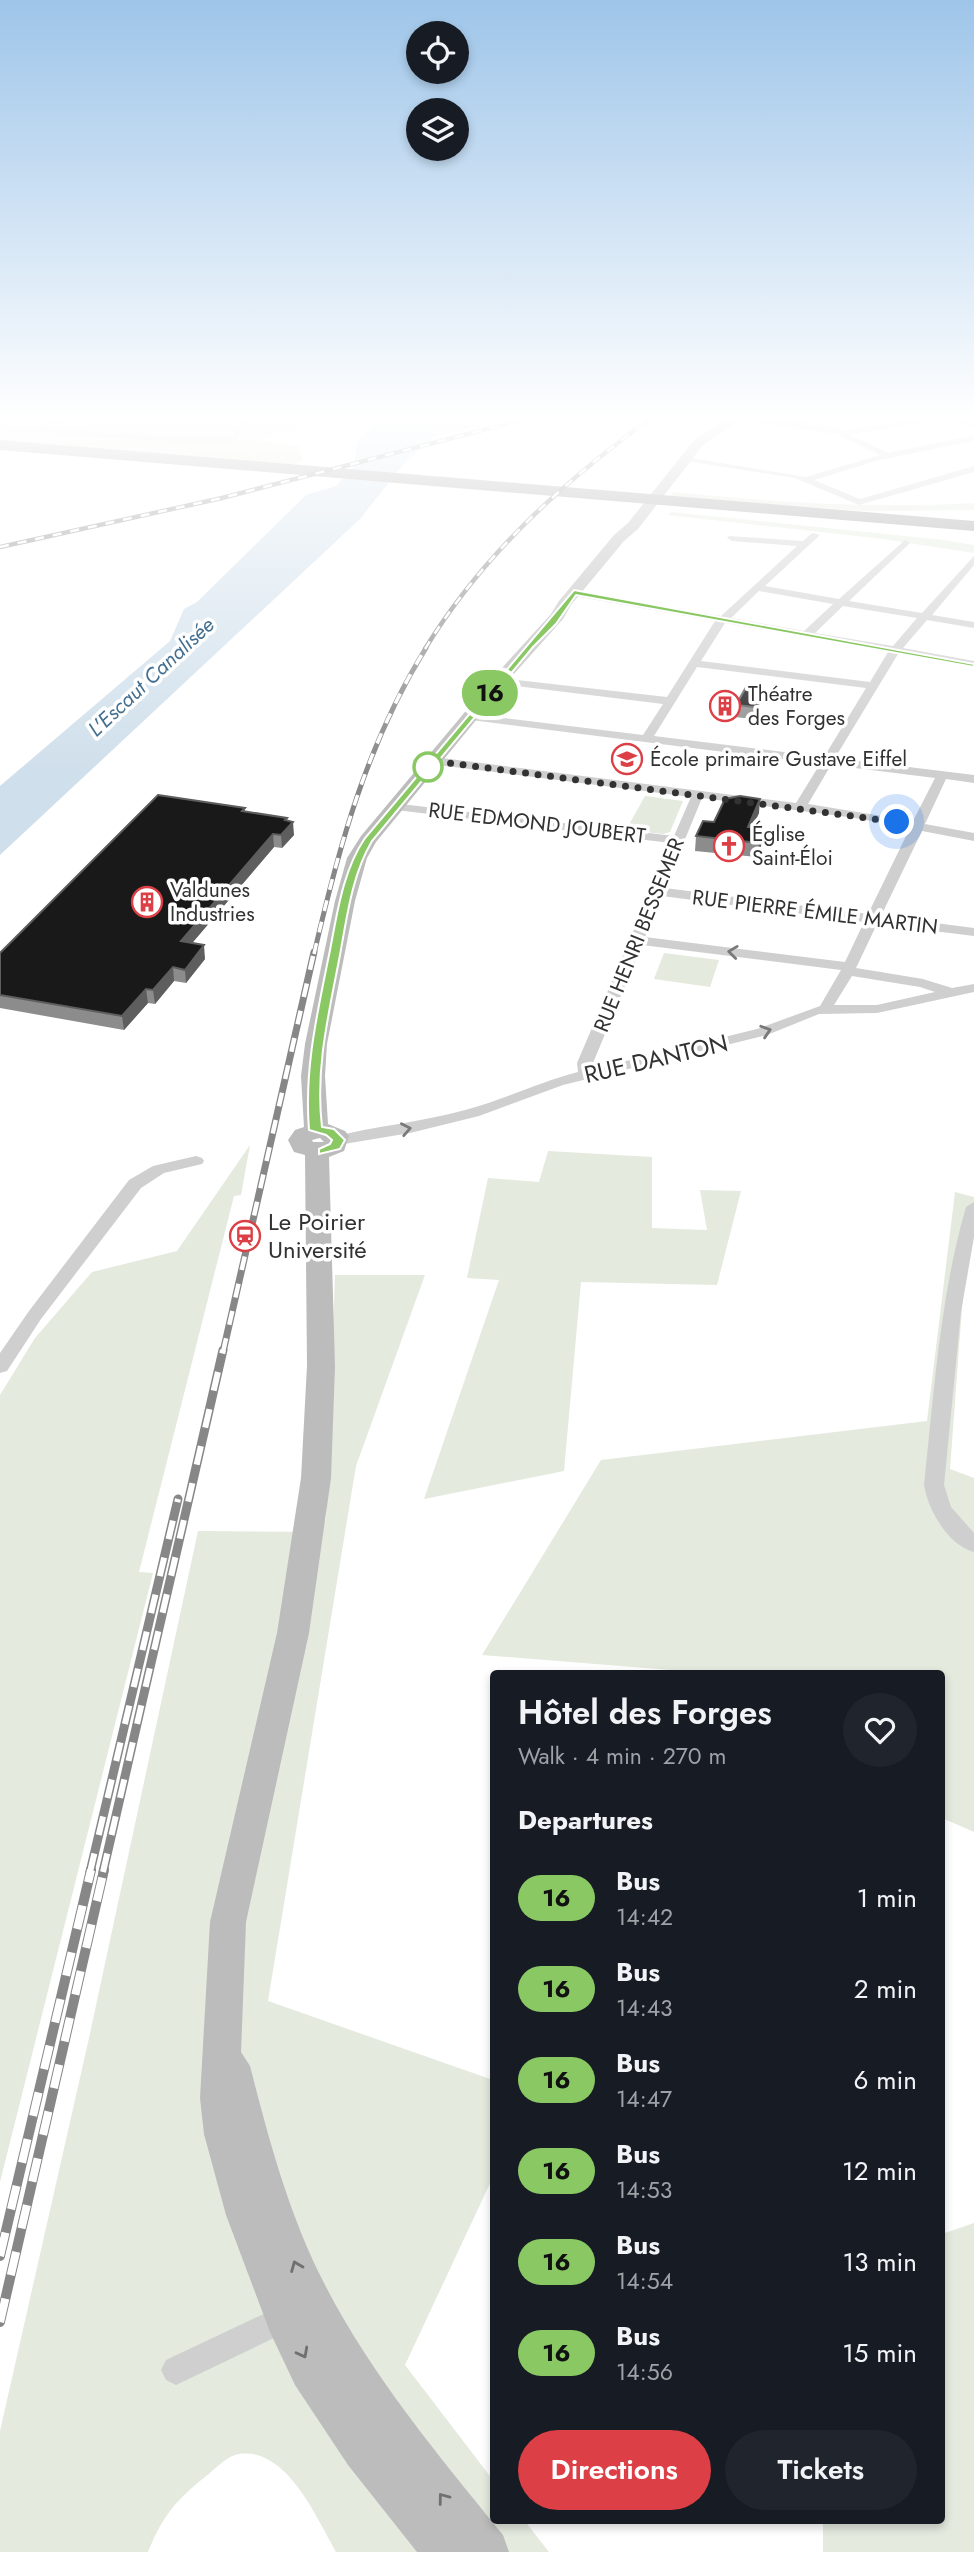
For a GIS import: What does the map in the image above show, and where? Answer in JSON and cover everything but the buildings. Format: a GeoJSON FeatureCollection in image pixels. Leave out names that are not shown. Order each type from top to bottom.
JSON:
{"type":"FeatureCollection","features":[{"type":"Feature","properties":{"kind":"highway"},"geometry":{"type":"LineString","coordinates":[[927,535],[974,540]]}},
{"type":"Feature","properties":{"kind":"street"},"geometry":{"type":"LineString","coordinates":[[485,2552],[299,2311],[247,2215],[225,2134],[219,2081],[224,1969],[232,1900],[293,1633],[316,1478],[321,1378],[324,1141],[313,1106],[315,1053],[345,901],[359,854],[396,806],[623,535]]}},
{"type":"Feature","properties":{"kind":"street"},"geometry":{"type":"LineString","coordinates":[[647,738],[723,619],[815,535]]}},
{"type":"Feature","properties":{"kind":"street"},"geometry":{"type":"LineString","coordinates":[[733,538],[805,544]]}},
{"type":"Feature","properties":{"kind":"street"},"geometry":{"type":"LineString","coordinates":[[807,634],[905,543]]}},
{"type":"Feature","properties":{"kind":"street"},"geometry":{"type":"LineString","coordinates":[[800,807],[896,650],[974,559]]}},
{"type":"Feature","properties":{"kind":"street"},"geometry":{"type":"LineString","coordinates":[[757,588],[974,625]]}},
{"type":"Feature","properties":{"kind":"street"},"geometry":{"type":"LineString","coordinates":[[574,593],[974,664]]}},
{"type":"Feature","properties":{"kind":"street"},"geometry":{"type":"LineString","coordinates":[[695,663],[874,686]]}},
{"type":"Feature","properties":{"kind":"street"},"geometry":{"type":"LineString","coordinates":[[500,681],[670,702]]}},
{"type":"Feature","properties":{"kind":"street"},"geometry":{"type":"LineString","coordinates":[[471,717],[974,779]]}},
{"type":"Feature","properties":{"kind":"street"},"geometry":{"type":"LineString","coordinates":[[434,761],[800,807],[918,825],[974,837]]}},
{"type":"Feature","properties":{"kind":"street"},"geometry":{"type":"LineString","coordinates":[[824,1010],[848,969],[942,775]]}},
{"type":"Feature","properties":{"kind":"street","name":"RUE HENRI BESSEMER"},"geometry":{"type":"LineString","coordinates":[[586,1076],[585,1063],[698,794]]}},
{"type":"Feature","properties":{"kind":"street","name":"RUE EDMOND JOUBERT"},"geometry":{"type":"LineString","coordinates":[[396,806],[678,840]]}},
{"type":"Feature","properties":{"kind":"street","name":"RUE PIERRE ÉMILE MARTIN"},"geometry":{"type":"LineString","coordinates":[[656,891],[974,932]]}},
{"type":"Feature","properties":{"kind":"street"},"geometry":{"type":"LineString","coordinates":[[638,940],[848,969],[923,983],[951,993]]}},
{"type":"Feature","properties":{"kind":"street","name":"RUE DANTON"},"geometry":{"type":"LineString","coordinates":[[324,1141],[410,1129],[457,1118],[515,1100],[558,1082],[749,1036],[814,1011],[877,1009],[974,988]]}},
{"type":"Feature","properties":{"kind":"street"},"geometry":{"type":"LineString","coordinates":[[0,1367],[35,1315],[135,1184],[159,1169],[195,1161]]}},
{"type":"Feature","properties":{"kind":"street"},"geometry":{"type":"LineString","coordinates":[[974,1207],[963,1246],[952,1312],[934,1485],[941,1510],[974,1545]]}},
{"type":"Feature","properties":{"kind":"street"},"geometry":{"type":"LineString","coordinates":[[176,2370],[299,2311]]}},
{"type":"Feature","properties":{"kind":"street"},"geometry":{"type":"LineString","coordinates":[[299,2311],[311,2369],[341,2418],[447,2552]]}},
{"type":"Feature","properties":{"kind":"shaded area"},"geometry":{"type":"Polygon","coordinates":[[[848,535],[896,535],[944,540],[974,545],[974,553],[848,535]]]}},
{"type":"Feature","properties":{"kind":"shaded area"},"geometry":{"type":"Polygon","coordinates":[[[645,796],[683,801],[670,832],[663,834],[626,830],[645,796]]]}},
{"type":"Feature","properties":{"kind":"shaded area"},"geometry":{"type":"Polygon","coordinates":[[[664,953],[719,960],[710,987],[654,979],[664,953]]]}},
{"type":"Feature","properties":{"kind":"shaded area"},"geometry":{"type":"Polygon","coordinates":[[[250,1145],[241,1195],[234,1196],[139,1572],[153,1573],[0,2182],[0,1395],[35,1338],[92,1272],[177,1251],[250,1145]]]}},
{"type":"Feature","properties":{"kind":"shaded area"},"geometry":{"type":"Polygon","coordinates":[[[548,1151],[652,1157],[652,1228],[707,1230],[700,1190],[741,1191],[717,1285],[581,1282],[564,1471],[424,1499],[499,1280],[467,1278],[488,1178],[539,1182],[548,1151]]]}},
{"type":"Feature","properties":{"kind":"shaded area"},"geometry":{"type":"Polygon","coordinates":[[[955,1192],[974,1197],[974,1236],[964,1281],[950,1469],[974,1478],[974,1832],[945,1819],[945,1670],[670,1670],[482,1655],[601,1460],[927,1421],[955,1192]]]}},
{"type":"Feature","properties":{"kind":"shaded area"},"geometry":{"type":"Polygon","coordinates":[[[335,1275],[425,1275],[356,1466],[268,2001],[490,2079],[490,2183],[405,2365],[490,2476],[490,2524],[527,2524],[549,2552],[336,2552],[297,2486],[284,2471],[269,2460],[253,2454],[235,2455],[227,2459],[186,2493],[165,2519],[148,2552],[0,2552],[0,2431],[89,2038],[198,1531],[321,1532],[326,1518],[335,1275]]]}},
{"type":"Feature","properties":{"kind":"shaded area"},"geometry":{"type":"Polygon","coordinates":[[[974,2223],[974,2552],[823,2552],[823,2524],[945,2524],[945,2233],[974,2223]]]}},
{"type":"Feature","properties":{"kind":"water","name":"L'Escaut Canalisée"},"geometry":{"type":"Polygon","coordinates":[[[265,535],[343,535],[0,855],[0,786],[170,641],[184,609],[197,602],[265,535]]]}},
{"type":"Feature","properties":{"kind":"railway"},"geometry":{"type":"LineString","coordinates":[[0,547],[54,535]]}},
{"type":"Feature","properties":{"kind":"railway"},"geometry":{"type":"LineString","coordinates":[[425,649],[473,582],[514,535]]}},
{"type":"Feature","properties":{"kind":"railway"},"geometry":{"type":"LineString","coordinates":[[314,954],[357,796],[387,721],[426,648]]}},
{"type":"Feature","properties":{"kind":"railway"},"geometry":{"type":"LineString","coordinates":[[223,1352],[314,952]]}},
{"type":"Feature","properties":{"kind":"railway"},"geometry":{"type":"LineString","coordinates":[[103,1872],[223,1350]]}},
{"type":"Feature","properties":{"kind":"railway"},"geometry":{"type":"LineString","coordinates":[[90,1872],[178,1499]]}},
{"type":"Feature","properties":{"kind":"railway"},"geometry":{"type":"LineString","coordinates":[[0,2256],[91,1870]]}},
{"type":"Feature","properties":{"kind":"railway"},"geometry":{"type":"LineString","coordinates":[[0,2322],[104,1870]]}},
{"type":"Feature","properties":{"kind":"bus line","name":"16"},"geometry":{"type":"LineString","coordinates":[[323,1151],[335,1146],[338,1138],[330,1131],[316,1130],[313,1076],[316,1044],[345,901],[357,858],[368,840],[530,646],[544,633],[574,593],[974,664]]}},
{"type":"Feature","properties":{"kind":"place","name":"Théatre des Forges"},"geometry":{"type":"Point","coordinates":[725,706]}},
{"type":"Feature","properties":{"kind":"place","name":"École primaire Gustave Eiffel"},"geometry":{"type":"Point","coordinates":[627,759]}},
{"type":"Feature","properties":{"kind":"place","name":"Église Saint-Éloi"},"geometry":{"type":"Point","coordinates":[729,846]}},
{"type":"Feature","properties":{"kind":"place","name":"Valdunes Industries"},"geometry":{"type":"Point","coordinates":[147,902]}},
{"type":"Feature","properties":{"kind":"place","name":"Le Poirier Université"},"geometry":{"type":"Point","coordinates":[245,1236]}},
{"type":"Feature","properties":{"kind":"route"},"geometry":{"type":"LineString","coordinates":[[428,767],[434,761],[855,814],[897,822]]}}]}
